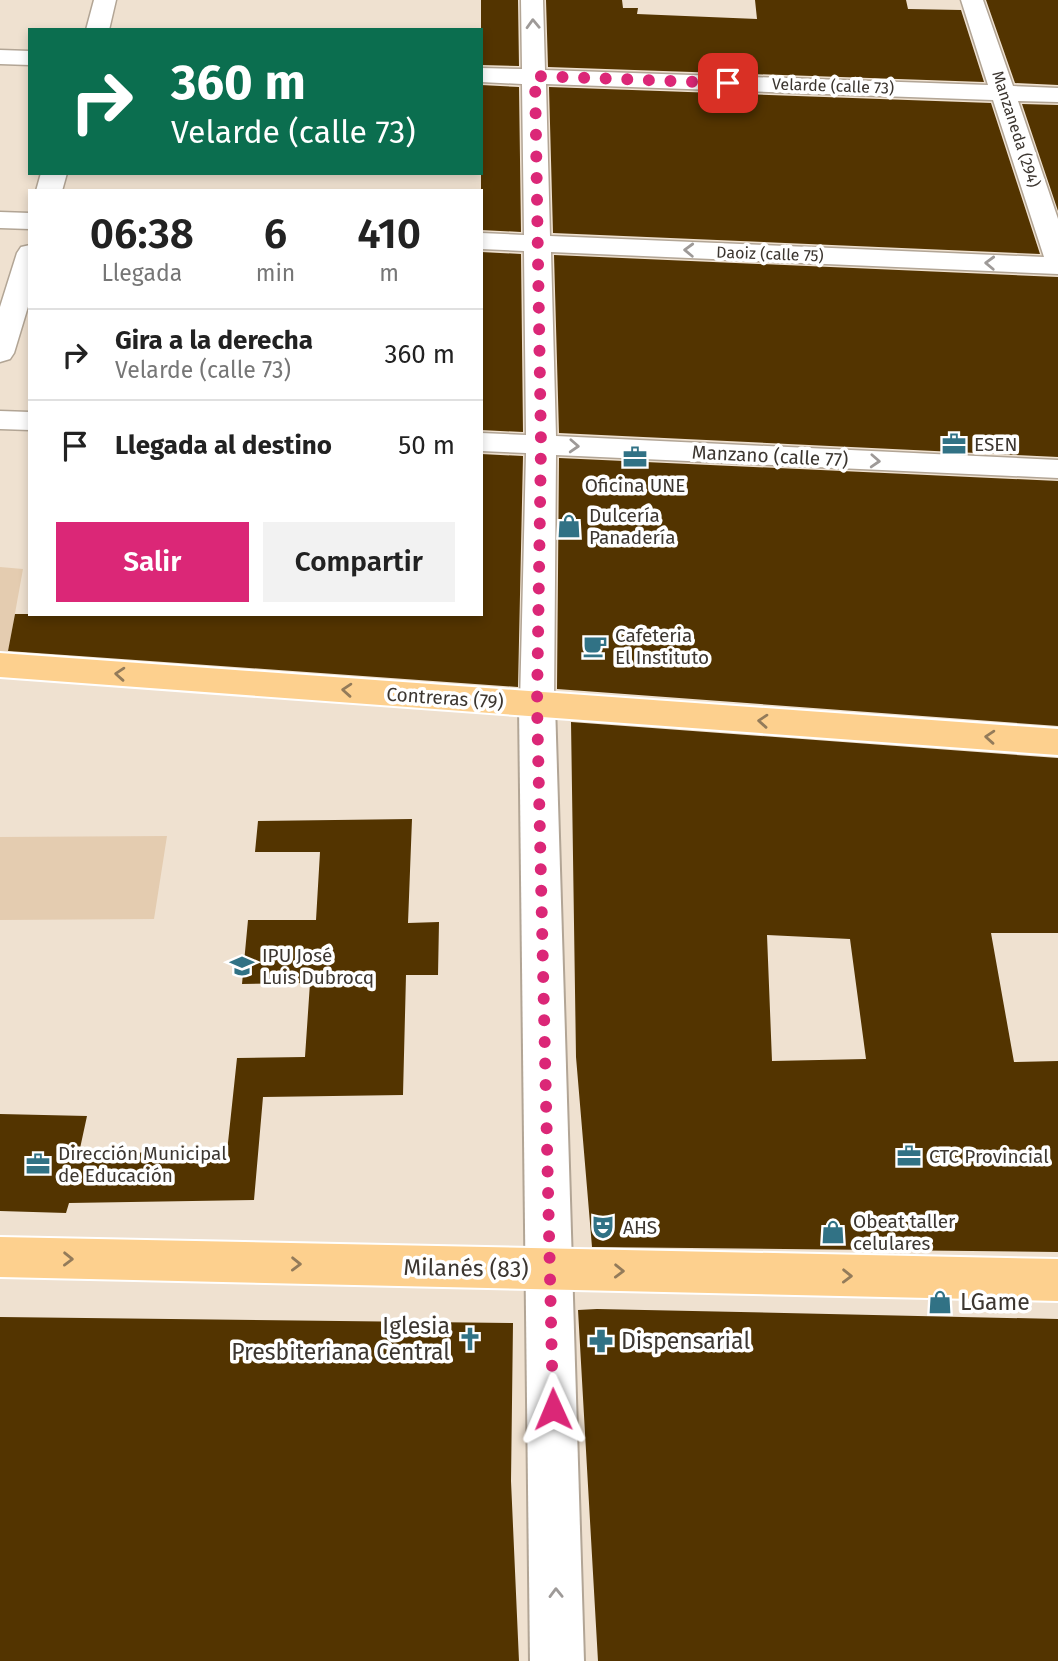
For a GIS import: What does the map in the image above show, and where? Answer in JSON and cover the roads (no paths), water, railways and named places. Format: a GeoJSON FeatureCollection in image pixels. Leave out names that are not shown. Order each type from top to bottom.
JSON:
{"type":"FeatureCollection","features":[{"type":"Feature","properties":{"kind":"main road","name":"Contreras (79)"},"geometry":{"type":"LineString","coordinates":[[0,665],[1058,742]]}},
{"type":"Feature","properties":{"kind":"main road"},"geometry":{"type":"LineString","coordinates":[[537,704],[551,1270],[557,1661]]}},
{"type":"Feature","properties":{"kind":"main road","name":"Milanés (83)"},"geometry":{"type":"LineString","coordinates":[[0,1257],[1058,1280]]}},
{"type":"Feature","properties":{"kind":"street"},"geometry":{"type":"LineString","coordinates":[[98,28],[106,0]]}},
{"type":"Feature","properties":{"kind":"street"},"geometry":{"type":"LineString","coordinates":[[533,0],[541,444],[537,704]]}},
{"type":"Feature","properties":{"kind":"street","name":"Manzaneda (294)"},"geometry":{"type":"LineString","coordinates":[[972,0],[1058,259]]}},
{"type":"Feature","properties":{"kind":"street"},"geometry":{"type":"LineString","coordinates":[[0,57],[28,58]]}},
{"type":"Feature","properties":{"kind":"street","name":"Velarde (calle 73)"},"geometry":{"type":"LineString","coordinates":[[483,75],[1058,94]]}},
{"type":"Feature","properties":{"kind":"street"},"geometry":{"type":"LineString","coordinates":[[0,220],[28,222]]}},
{"type":"Feature","properties":{"kind":"street","name":"Daoiz (calle 75)"},"geometry":{"type":"LineString","coordinates":[[483,241],[1058,266]]}},
{"type":"Feature","properties":{"kind":"street"},"geometry":{"type":"LineString","coordinates":[[0,353],[28,260]]}},
{"type":"Feature","properties":{"kind":"street"},"geometry":{"type":"LineString","coordinates":[[0,420],[28,421]]}},
{"type":"Feature","properties":{"kind":"street","name":"Manzano (calle 77)"},"geometry":{"type":"LineString","coordinates":[[483,442],[1058,469]]}},
{"type":"Feature","properties":{"kind":"place","name":"ESEN"},"geometry":{"type":"Point","coordinates":[954,444]}},
{"type":"Feature","properties":{"kind":"place","name":"Oficina UNE"},"geometry":{"type":"Point","coordinates":[635,457]}},
{"type":"Feature","properties":{"kind":"place","name":"Dulcería Panadería"},"geometry":{"type":"Point","coordinates":[569,526]}},
{"type":"Feature","properties":{"kind":"place","name":"Cafeteria El Instituto"},"geometry":{"type":"Point","coordinates":[595,646]}},
{"type":"Feature","properties":{"kind":"place","name":"IPU José Luis Dubrocq"},"geometry":{"type":"Point","coordinates":[242,966]}},
{"type":"Feature","properties":{"kind":"place","name":"CTC Provincial"},"geometry":{"type":"Point","coordinates":[909,1156]}},
{"type":"Feature","properties":{"kind":"place","name":"Dirección Municipal de Educación"},"geometry":{"type":"Point","coordinates":[38,1164]}},
{"type":"Feature","properties":{"kind":"place","name":"AHS"},"geometry":{"type":"Point","coordinates":[603,1227]}},
{"type":"Feature","properties":{"kind":"place","name":"Obeat taller celulares"},"geometry":{"type":"Point","coordinates":[833,1232]}},
{"type":"Feature","properties":{"kind":"place","name":"LGame"},"geometry":{"type":"Point","coordinates":[940,1302]}},
{"type":"Feature","properties":{"kind":"place","name":"Iglesia Presbiteriana Central"},"geometry":{"type":"Point","coordinates":[470,1339]}},
{"type":"Feature","properties":{"kind":"place","name":"Dispensarial"},"geometry":{"type":"Point","coordinates":[601,1341]}}]}
